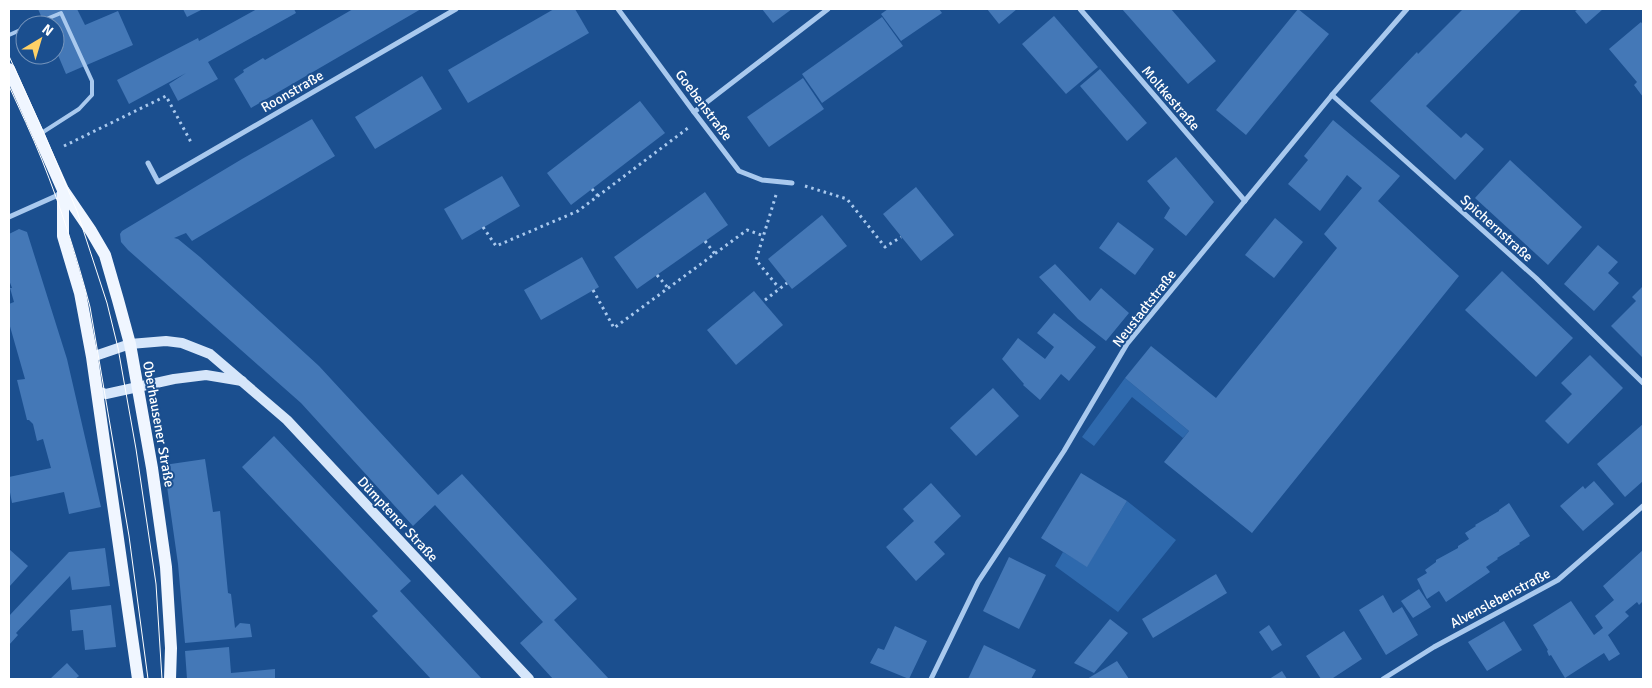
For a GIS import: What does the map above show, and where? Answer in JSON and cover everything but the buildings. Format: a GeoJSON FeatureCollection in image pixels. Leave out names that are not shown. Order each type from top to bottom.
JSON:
{"type":"FeatureCollection","features":[{"type":"Feature","properties":{"kind":"main road","name":"Oberhausener Straße"},"geometry":{"type":"LineString","coordinates":[[9,69],[63,190],[105,255],[130,344],[152,468],[166,567],[171,648],[170,679]]}},
{"type":"Feature","properties":{"kind":"main road","name":"Oberhausener Straße"},"geometry":{"type":"LineString","coordinates":[[63,190],[63,236],[80,293],[92,357],[138,679]]}},
{"type":"Feature","properties":{"kind":"street","name":"Roonstraße"},"geometry":{"type":"LineString","coordinates":[[148,163],[158,182],[456,9]]}},
{"type":"Feature","properties":{"kind":"street","name":"Goebenstraße"},"geometry":{"type":"LineString","coordinates":[[618,9],[739,171],[762,180],[792,183]]}},
{"type":"Feature","properties":{"kind":"street"},"geometry":{"type":"LineString","coordinates":[[694,112],[828,9]]}},
{"type":"Feature","properties":{"kind":"street","name":"Moltkestraße"},"geometry":{"type":"LineString","coordinates":[[1080,9],[1245,201]]}},
{"type":"Feature","properties":{"kind":"street","name":"Neustadtstraße"},"geometry":{"type":"LineString","coordinates":[[930,679],[978,582],[1064,451],[1127,344],[1332,95],[1407,9]]}},
{"type":"Feature","properties":{"kind":"street","name":"Spichernstraße"},"geometry":{"type":"LineString","coordinates":[[1332,95],[1536,278],[1643,383]]}},
{"type":"Feature","properties":{"kind":"street"},"geometry":{"type":"LineString","coordinates":[[9,217],[56,196],[63,190]]}},
{"type":"Feature","properties":{"kind":"street","name":"Dümptener Straße"},"geometry":{"type":"LineString","coordinates":[[92,357],[130,344],[166,341],[182,343],[210,354],[287,420],[529,679]]}},
{"type":"Feature","properties":{"kind":"street"},"geometry":{"type":"LineString","coordinates":[[97,391],[106,394],[174,379],[206,375],[242,381]]}},
{"type":"Feature","properties":{"kind":"street","name":"Alvenslebenstraße"},"geometry":{"type":"LineString","coordinates":[[1383,679],[1434,646],[1558,580],[1643,506]]}},
{"type":"Feature","properties":{"kind":"lane"},"geometry":{"type":"LineString","coordinates":[[38,135],[74,112],[92,96],[92,81],[65,22]]}},
{"type":"Feature","properties":{"kind":"path"},"geometry":{"type":"LineString","coordinates":[[47,155],[166,96],[199,158]]}},
{"type":"Feature","properties":{"kind":"path"},"geometry":{"type":"LineString","coordinates":[[483,228],[496,246],[578,210],[699,119]]}},
{"type":"Feature","properties":{"kind":"path"},"geometry":{"type":"LineString","coordinates":[[779,288],[756,260],[780,181]]}},
{"type":"Feature","properties":{"kind":"path"},"geometry":{"type":"LineString","coordinates":[[792,183],[847,199],[885,247],[901,237]]}},
{"type":"Feature","properties":{"kind":"path"},"geometry":{"type":"LineString","coordinates":[[592,188],[598,196]]}},
{"type":"Feature","properties":{"kind":"path"},"geometry":{"type":"LineString","coordinates":[[593,290],[614,328],[747,230],[764,236]]}},
{"type":"Feature","properties":{"kind":"path"},"geometry":{"type":"LineString","coordinates":[[705,241],[714,254]]}},
{"type":"Feature","properties":{"kind":"path"},"geometry":{"type":"LineString","coordinates":[[657,275],[668,288]]}},
{"type":"Feature","properties":{"kind":"path"},"geometry":{"type":"LineString","coordinates":[[765,300],[787,282]]}},
{"type":"Feature","properties":{"kind":"shaded area"},"geometry":{"type":"Polygon","coordinates":[[[1125,378],[1189,431],[1183,438],[1132,397],[1094,446],[1082,437],[1125,378]]]}},
{"type":"Feature","properties":{"kind":"shaded area"},"geometry":{"type":"Polygon","coordinates":[[[1127,501],[1176,540],[1118,612],[1055,566],[1063,552],[1087,566],[1127,501]]]}},
{"type":"Feature","properties":{"kind":"tram line"},"geometry":{"type":"LineString","coordinates":[[9,56],[77,211],[107,303],[118,348],[136,449],[156,584],[162,679]]}},
{"type":"Feature","properties":{"kind":"tram line"},"geometry":{"type":"LineString","coordinates":[[9,86],[56,196],[90,307],[129,536],[148,679]]}}]}
